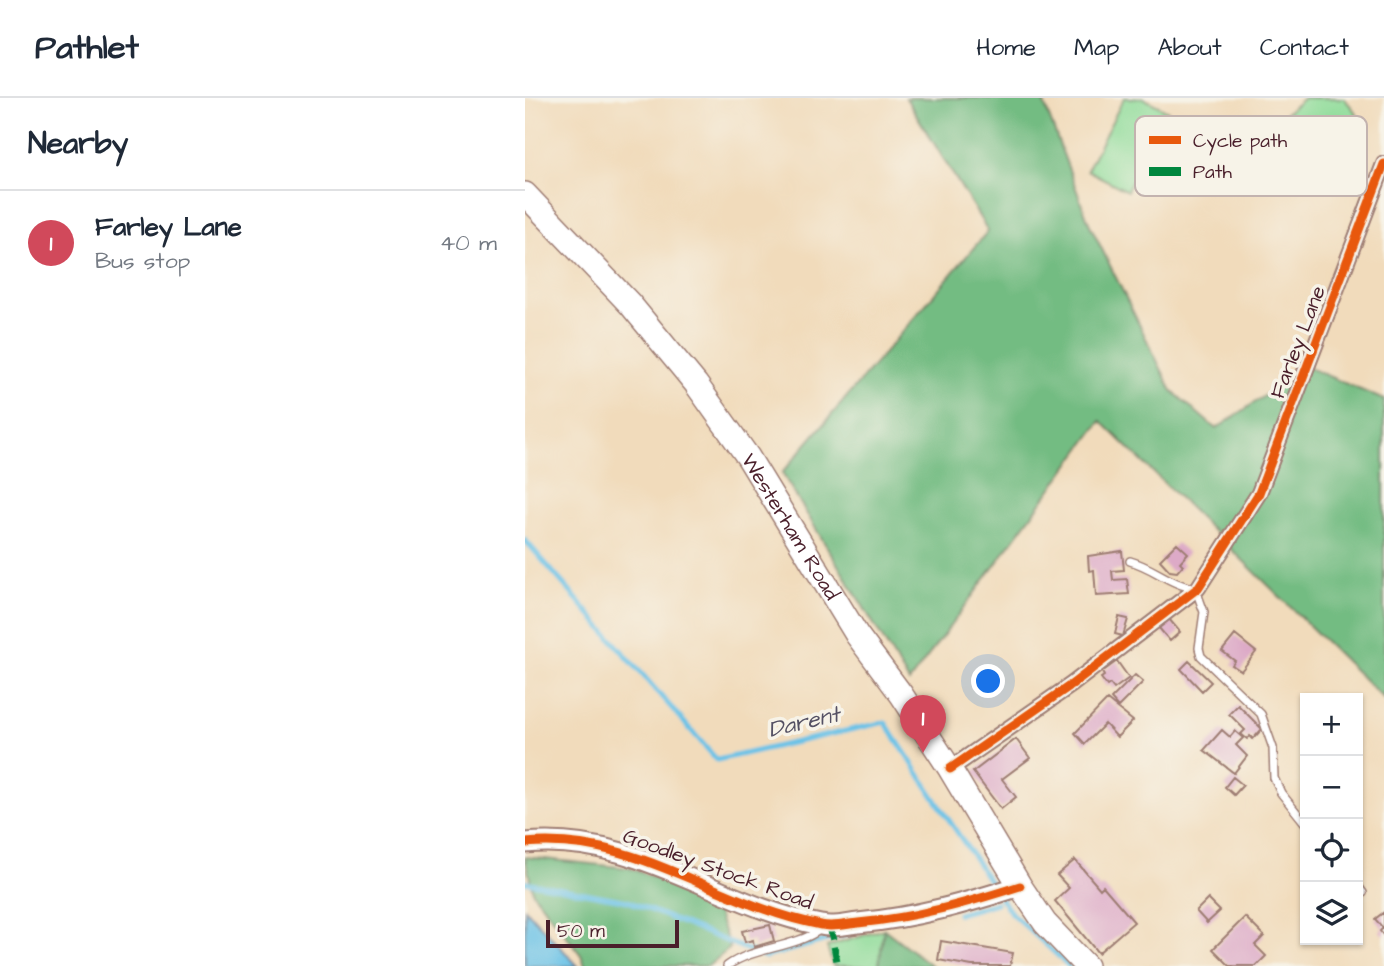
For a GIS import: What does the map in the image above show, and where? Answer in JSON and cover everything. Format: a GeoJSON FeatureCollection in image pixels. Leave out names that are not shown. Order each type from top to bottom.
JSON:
{"type":"FeatureCollection","features":[{"type":"Feature","properties":{"kind":"main road","name":"Westerham Road"},"geometry":{"type":"LineString","coordinates":[[525,194],[629,304],[696,384],[748,457],[857,635],[901,694],[950,769],[1014,888],[1086,966]]}},
{"type":"Feature","properties":{"kind":"street","name":"Farley Lane"},"geometry":{"type":"LineString","coordinates":[[950,769],[1071,685],[1197,589],[1259,493],[1384,164]]}},
{"type":"Feature","properties":{"kind":"street","name":"Goodley Stock Road"},"geometry":{"type":"LineString","coordinates":[[525,843],[606,847],[653,861],[783,916],[824,926],[888,920],[1014,888]]}},
{"type":"Feature","properties":{"kind":"lane"},"geometry":{"type":"LineString","coordinates":[[1130,561],[1147,566],[1183,586],[1197,589],[1204,612],[1199,648],[1201,656],[1261,714],[1273,748],[1274,778],[1281,793],[1302,819]]}},
{"type":"Feature","properties":{"kind":"lane"},"geometry":{"type":"LineString","coordinates":[[727,966],[738,958],[807,939],[824,926]]}},
{"type":"Feature","properties":{"kind":"green space"},"geometry":{"type":"Polygon","coordinates":[[[906,98],[1042,98],[1089,223],[1172,391],[1216,429],[1307,367],[1384,400],[1384,699],[1101,421],[909,682],[782,473],[988,231],[906,98]]]}},
{"type":"Feature","properties":{"kind":"green space"},"geometry":{"type":"Polygon","coordinates":[[[1124,98],[1143,98],[1168,111],[1165,116],[1135,116],[1135,175],[1127,191],[1087,170],[1124,98]]]}},
{"type":"Feature","properties":{"kind":"green space"},"geometry":{"type":"Polygon","coordinates":[[[1304,98],[1344,98],[1358,115],[1357,116],[1282,116],[1304,98]]]}},
{"type":"Feature","properties":{"kind":"green space"},"geometry":{"type":"Polygon","coordinates":[[[525,857],[629,868],[712,898],[730,948],[708,966],[585,966],[581,955],[533,893],[525,857]]]}},
{"type":"Feature","properties":{"kind":"green space"},"geometry":{"type":"Polygon","coordinates":[[[884,929],[879,966],[833,966],[827,947],[884,929]]]}},
{"type":"Feature","properties":{"kind":"green space"},"geometry":{"type":"Polygon","coordinates":[[[884,929],[932,966],[879,966],[884,929]]]}},
{"type":"Feature","properties":{"kind":"water"},"geometry":{"type":"Polygon","coordinates":[[[525,909],[578,966],[525,966],[525,909]]]}},
{"type":"Feature","properties":{"kind":"building"},"geometry":{"type":"Polygon","coordinates":[[[1177,543],[1188,553],[1180,562],[1183,565],[1177,572],[1170,571],[1160,560],[1177,543]]]}},
{"type":"Feature","properties":{"kind":"building"},"geometry":{"type":"Polygon","coordinates":[[[1122,551],[1124,570],[1112,571],[1113,580],[1127,579],[1129,594],[1096,596],[1094,570],[1089,571],[1088,556],[1122,551]]]}},
{"type":"Feature","properties":{"kind":"building"},"geometry":{"type":"Polygon","coordinates":[[[1119,617],[1128,619],[1123,636],[1115,634],[1119,617]]]}},
{"type":"Feature","properties":{"kind":"building"},"geometry":{"type":"Polygon","coordinates":[[[1169,619],[1180,632],[1170,641],[1159,628],[1169,619]]]}},
{"type":"Feature","properties":{"kind":"building"},"geometry":{"type":"Polygon","coordinates":[[[1235,635],[1256,652],[1241,671],[1232,665],[1235,661],[1222,651],[1235,635]]]}},
{"type":"Feature","properties":{"kind":"building"},"geometry":{"type":"Polygon","coordinates":[[[1117,661],[1129,678],[1114,689],[1110,684],[1107,686],[1101,678],[1104,676],[1102,672],[1117,661]]]}},
{"type":"Feature","properties":{"kind":"building"},"geometry":{"type":"Polygon","coordinates":[[[1189,661],[1211,682],[1202,691],[1181,669],[1189,661]]]}},
{"type":"Feature","properties":{"kind":"building"},"geometry":{"type":"Polygon","coordinates":[[[1135,675],[1143,682],[1118,707],[1111,699],[1135,675]]]}},
{"type":"Feature","properties":{"kind":"building"},"geometry":{"type":"Polygon","coordinates":[[[1107,700],[1133,721],[1117,737],[1105,724],[1085,744],[1075,733],[1107,700]]]}},
{"type":"Feature","properties":{"kind":"building"},"geometry":{"type":"Polygon","coordinates":[[[1238,705],[1262,729],[1253,739],[1250,736],[1247,739],[1241,734],[1245,730],[1229,714],[1238,705]]]}},
{"type":"Feature","properties":{"kind":"building"},"geometry":{"type":"Polygon","coordinates":[[[1222,730],[1230,737],[1235,731],[1243,738],[1236,745],[1247,756],[1234,773],[1204,750],[1222,730]]]}},
{"type":"Feature","properties":{"kind":"building"},"geometry":{"type":"Polygon","coordinates":[[[1016,739],[1030,758],[1002,779],[1016,797],[1001,809],[973,772],[1016,739]]]}},
{"type":"Feature","properties":{"kind":"building"},"geometry":{"type":"Polygon","coordinates":[[[1233,777],[1243,785],[1234,795],[1225,787],[1233,777]]]}},
{"type":"Feature","properties":{"kind":"building"},"geometry":{"type":"Polygon","coordinates":[[[1075,860],[1100,889],[1103,886],[1134,922],[1098,953],[1055,901],[1069,888],[1057,875],[1075,860]]]}},
{"type":"Feature","properties":{"kind":"building"},"geometry":{"type":"Polygon","coordinates":[[[1208,899],[1220,911],[1207,923],[1196,911],[1208,899]]]}},
{"type":"Feature","properties":{"kind":"building"},"geometry":{"type":"Polygon","coordinates":[[[1384,912],[1384,936],[1380,931],[1383,928],[1375,919],[1384,912]]]}},
{"type":"Feature","properties":{"kind":"building"},"geometry":{"type":"Polygon","coordinates":[[[1245,917],[1264,936],[1255,945],[1266,956],[1256,966],[1230,966],[1213,949],[1245,917]]]}},
{"type":"Feature","properties":{"kind":"building"},"geometry":{"type":"Polygon","coordinates":[[[770,925],[774,941],[754,947],[753,940],[745,942],[742,931],[770,925]]]}},
{"type":"Feature","properties":{"kind":"building"},"geometry":{"type":"Polygon","coordinates":[[[941,941],[1013,953],[1010,966],[972,966],[938,960],[941,941]]]}},
{"type":"Feature","properties":{"kind":"waterway","name":"Darent"},"geometry":{"type":"LineString","coordinates":[[525,540],[717,760],[885,722],[995,890]]}},
{"type":"Feature","properties":{"kind":"waterway"},"geometry":{"type":"LineString","coordinates":[[525,882],[628,901],[765,957],[849,934]]}},
{"type":"Feature","properties":{"kind":"waterway","name":"Darent"},"geometry":{"type":"LineString","coordinates":[[1000,898],[1012,914],[1069,966]]}},
{"type":"Feature","properties":{"kind":"waterway"},"geometry":{"type":"LineString","coordinates":[[958,914],[996,903]]}},
{"type":"Feature","properties":{"kind":"marked path"},"geometry":{"type":"LineString","coordinates":[[830,926],[838,966]]}},
{"type":"Feature","properties":{"kind":"cycle path"},"geometry":{"type":"LineString","coordinates":[[950,769],[1071,685],[1198,588],[1259,493],[1384,164]]}},
{"type":"Feature","properties":{"kind":"cycle path"},"geometry":{"type":"LineString","coordinates":[[525,843],[566,843],[604,848],[641,859],[783,916],[826,926],[920,914],[1020,886]]}},
{"type":"Feature","properties":{"kind":"place","name":"Farley Lane"},"geometry":{"type":"Point","coordinates":[923,753]}}]}
